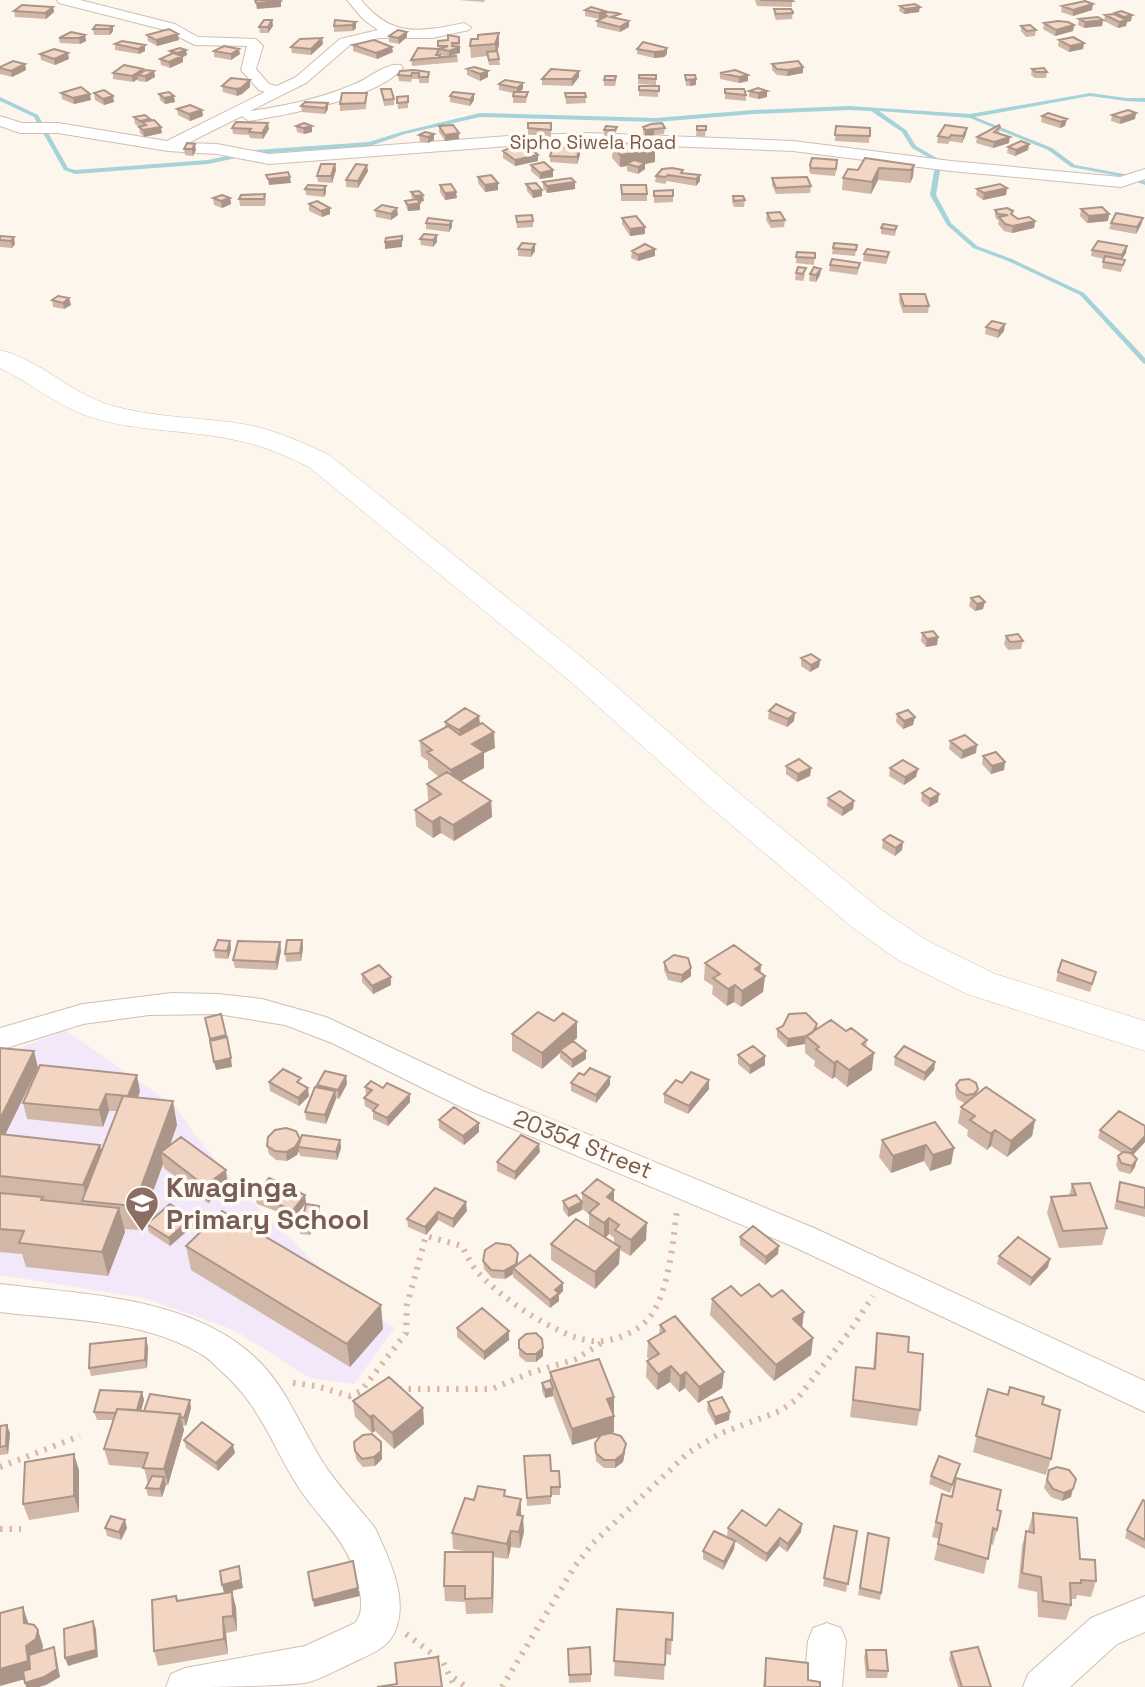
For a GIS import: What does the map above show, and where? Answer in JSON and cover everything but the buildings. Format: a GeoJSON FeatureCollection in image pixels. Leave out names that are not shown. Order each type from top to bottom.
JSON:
{"type":"FeatureCollection","features":[{"type":"Feature","properties":{"kind":"street"},"geometry":{"type":"LineString","coordinates":[[64,0],[159,23],[195,41],[251,42],[256,46],[248,70],[264,87],[279,91]]}},
{"type":"Feature","properties":{"kind":"street"},"geometry":{"type":"LineString","coordinates":[[354,0],[372,20],[386,30],[397,33]]}},
{"type":"Feature","properties":{"kind":"street"},"geometry":{"type":"LineString","coordinates":[[168,146],[226,119],[313,72],[345,42],[379,34],[432,34],[464,27]]}},
{"type":"Feature","properties":{"kind":"street"},"geometry":{"type":"LineString","coordinates":[[226,119],[280,110],[336,96],[375,82],[396,68]]}},
{"type":"Feature","properties":{"kind":"street","name":"Sipho Siwela Road"},"geometry":{"type":"LineString","coordinates":[[0,121],[20,128],[58,128],[168,146],[240,152],[256,157],[587,138],[793,146],[1066,178],[1137,177]]}},
{"type":"Feature","properties":{"kind":"street"},"geometry":{"type":"LineString","coordinates":[[0,358],[30,372],[65,397],[100,411],[138,420],[245,433],[285,445],[319,461],[573,667],[751,823],[874,924],[912,950],[981,984],[1145,1035]]}},
{"type":"Feature","properties":{"kind":"street","name":"20354 Street"},"geometry":{"type":"LineString","coordinates":[[0,1040],[82,1014],[138,1006],[234,1005],[263,1009],[306,1021],[467,1097],[689,1188],[887,1275],[1056,1358],[1145,1397]]}},
{"type":"Feature","properties":{"kind":"street"},"geometry":{"type":"LineString","coordinates":[[0,1298],[126,1313],[155,1320],[214,1345],[254,1379],[274,1407],[310,1474],[362,1540],[376,1576],[380,1598],[379,1624],[369,1636],[307,1664],[185,1687]]}},
{"type":"Feature","properties":{"kind":"street"},"geometry":{"type":"LineString","coordinates":[[1042,1687],[1104,1631],[1145,1614]]}},
{"type":"Feature","properties":{"kind":"street"},"geometry":{"type":"LineString","coordinates":[[822,1687],[827,1641]]}},
{"type":"Feature","properties":{"kind":"path"},"geometry":{"type":"LineString","coordinates":[[389,1390],[492,1389],[576,1359],[603,1342],[630,1334],[652,1314],[664,1280],[678,1197],[689,1188]]}},
{"type":"Feature","properties":{"kind":"path"},"geometry":{"type":"LineString","coordinates":[[350,1396],[361,1391],[406,1333],[403,1314],[418,1271],[421,1246],[426,1236],[462,1246],[475,1270],[528,1315],[588,1341],[603,1342]]}},
{"type":"Feature","properties":{"kind":"path"},"geometry":{"type":"LineString","coordinates":[[502,1687],[575,1566],[593,1544],[688,1453],[719,1434],[780,1410],[797,1399],[850,1331],[887,1275]]}},
{"type":"Feature","properties":{"kind":"path"},"geometry":{"type":"LineString","coordinates":[[254,1379],[316,1386],[350,1396],[376,1392]]}},
{"type":"Feature","properties":{"kind":"path"},"geometry":{"type":"LineString","coordinates":[[0,1467],[80,1436]]}},
{"type":"Feature","properties":{"kind":"path"},"geometry":{"type":"LineString","coordinates":[[0,1529],[21,1529]]}},
{"type":"Feature","properties":{"kind":"path"},"geometry":{"type":"LineString","coordinates":[[379,1624],[405,1634],[439,1657],[453,1677],[466,1687]]}},
{"type":"Feature","properties":{"kind":"path"},"geometry":{"type":"LineString","coordinates":[[453,1677],[455,1687]]}},
{"type":"Feature","properties":{"kind":"shaded area","name":"Kwaginga Primary School"},"geometry":{"type":"Polygon","coordinates":[[[65,1030],[175,1106],[241,1191],[354,1301],[395,1328],[354,1384],[310,1378],[234,1330],[144,1298],[0,1275],[0,1056],[65,1030]]]}},
{"type":"Feature","properties":{"kind":"waterway"},"geometry":{"type":"LineString","coordinates":[[0,99],[36,116],[66,169],[75,172],[208,162],[255,152],[370,144],[403,133],[480,115],[656,120],[849,108],[970,116],[1090,94],[1145,100]]}},
{"type":"Feature","properties":{"kind":"waterway"},"geometry":{"type":"LineString","coordinates":[[873,110],[904,131],[914,147],[939,161]]}},
{"type":"Feature","properties":{"kind":"waterway"},"geometry":{"type":"LineString","coordinates":[[972,117],[1050,149],[1073,166],[1145,183]]}},
{"type":"Feature","properties":{"kind":"waterway"},"geometry":{"type":"LineString","coordinates":[[937,171],[933,195],[949,224],[975,247],[1010,260],[1082,294],[1145,362]]}},
{"type":"Feature","properties":{"kind":"place","name":"Kwaginga Primary School"},"geometry":{"type":"Point","coordinates":[142,1233]}}]}
